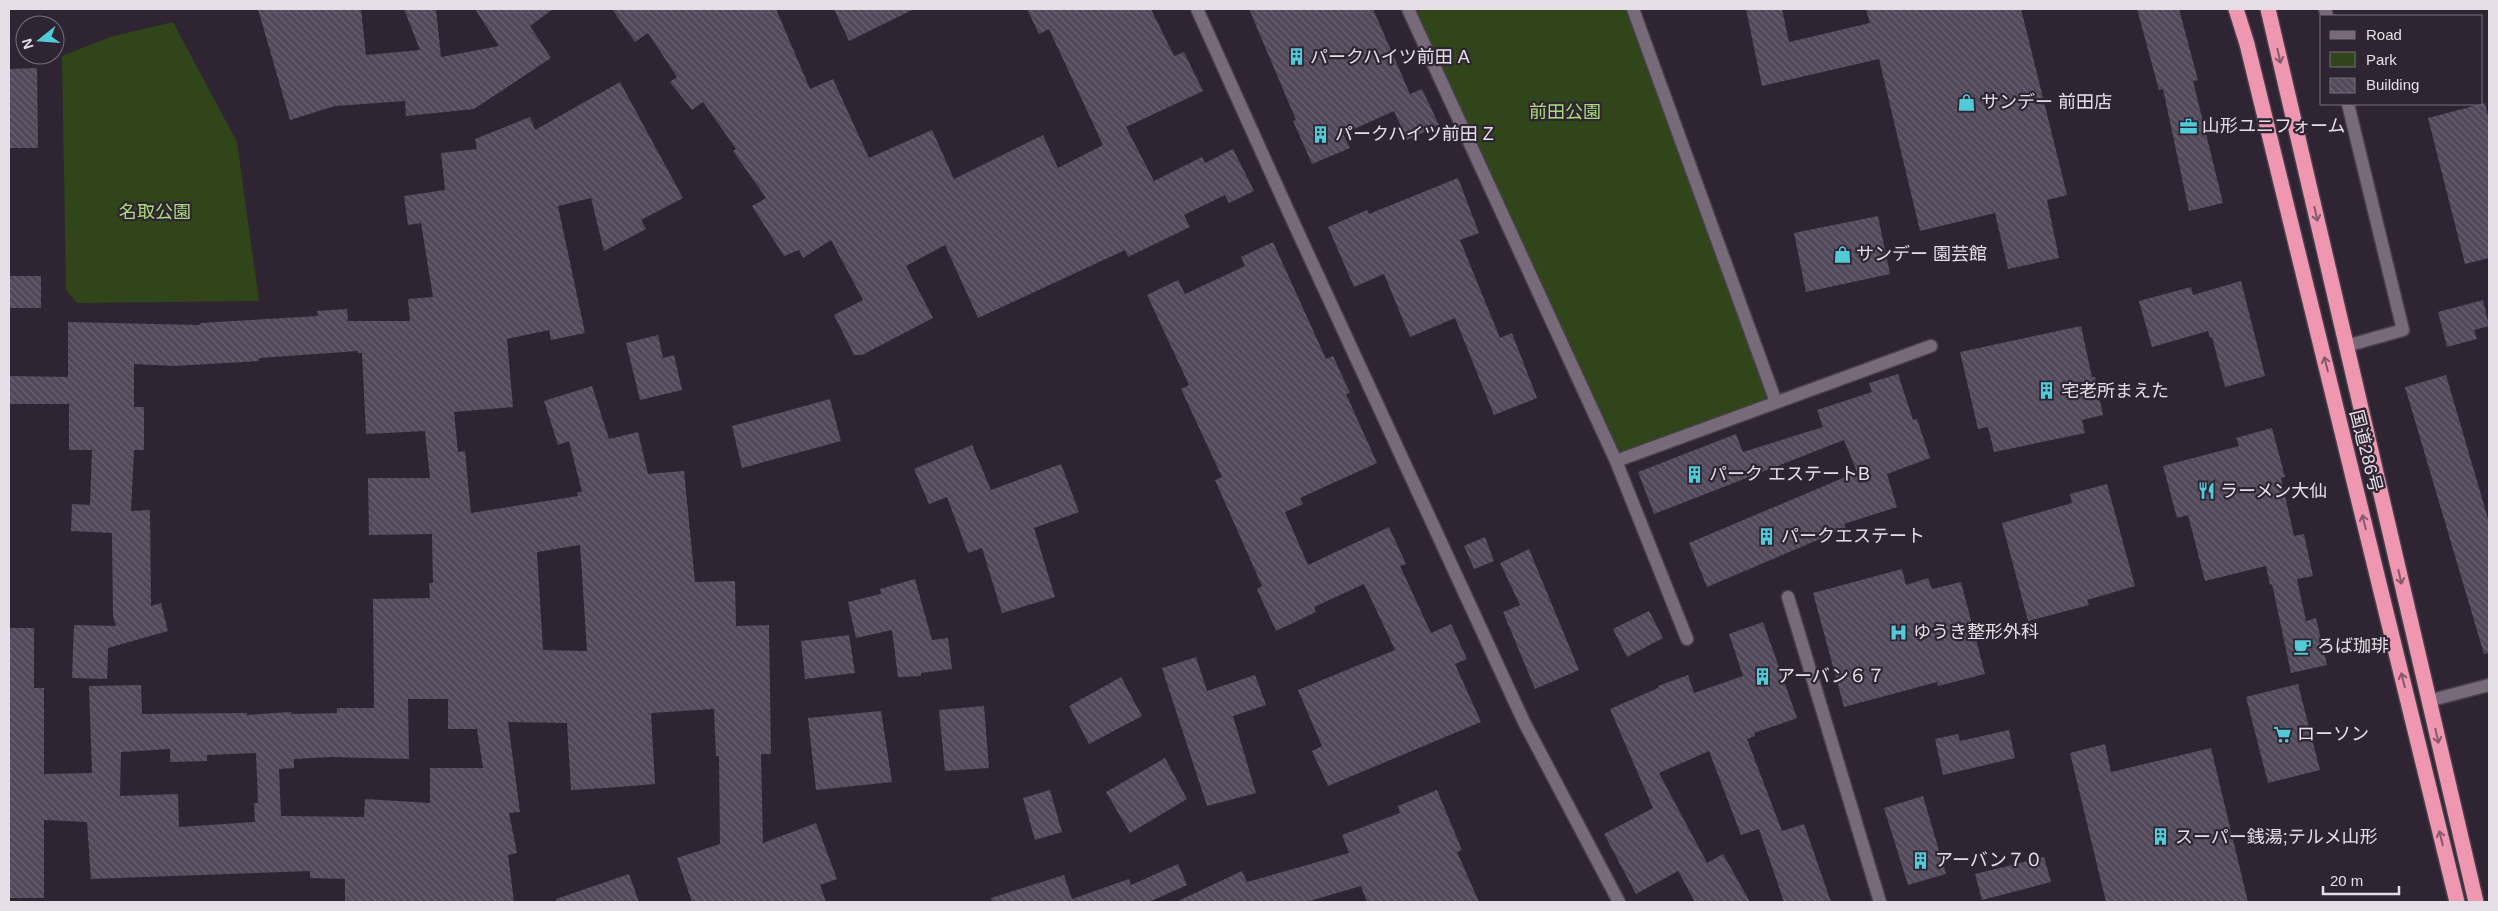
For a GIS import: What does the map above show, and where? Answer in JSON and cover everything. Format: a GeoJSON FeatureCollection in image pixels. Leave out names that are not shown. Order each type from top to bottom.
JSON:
{"type":"FeatureCollection","features":[{"type":"Feature","properties":{"kind":"highway","name":"国道286号"},"geometry":{"type":"LineString","coordinates":[[2236,9],[2250,53],[2457,902]]}},
{"type":"Feature","properties":{"kind":"highway","name":"国道286号"},"geometry":{"type":"LineString","coordinates":[[2268,9],[2476,902]]}},
{"type":"Feature","properties":{"kind":"street"},"geometry":{"type":"LineString","coordinates":[[1198,9],[1294,224],[1524,722],[1619,902]]}},
{"type":"Feature","properties":{"kind":"street"},"geometry":{"type":"LineString","coordinates":[[1408,9],[1616,461],[1687,639]]}},
{"type":"Feature","properties":{"kind":"street"},"geometry":{"type":"LineString","coordinates":[[1633,9],[1776,402]]}},
{"type":"Feature","properties":{"kind":"street"},"geometry":{"type":"LineString","coordinates":[[2346,346],[2403,330],[2348,105]]}},
{"type":"Feature","properties":{"kind":"street"},"geometry":{"type":"LineString","coordinates":[[1616,461],[1931,346]]}},
{"type":"Feature","properties":{"kind":"street"},"geometry":{"type":"LineString","coordinates":[[1788,597],[1880,902]]}},
{"type":"Feature","properties":{"kind":"street"},"geometry":{"type":"LineString","coordinates":[[2428,701],[2489,685]]}},
{"type":"Feature","properties":{"kind":"green space","name":"前田公園"},"geometry":{"type":"Polygon","coordinates":[[[1408,9],[1633,9],[1776,402],[1616,461],[1408,9]]]}},
{"type":"Feature","properties":{"kind":"green space","name":"名取公園"},"geometry":{"type":"Polygon","coordinates":[[[173,22],[237,142],[259,301],[77,303],[66,290],[62,65],[65,65],[65,55],[110,37],[173,22]]]}},
{"type":"Feature","properties":{"kind":"building"},"geometry":{"type":"Polygon","coordinates":[[[258,9],[361,9],[366,55],[420,50],[404,9],[436,9],[441,57],[499,46],[475,9],[553,9],[530,26],[551,58],[474,109],[406,116],[405,101],[335,106],[290,120],[258,9]]]}},
{"type":"Feature","properties":{"kind":"building"},"geometry":{"type":"Polygon","coordinates":[[[612,9],[776,9],[810,89],[833,79],[869,158],[932,130],[954,179],[1043,135],[1058,168],[1103,145],[1049,29],[1039,34],[1027,9],[1151,9],[1174,56],[1184,52],[1203,91],[1126,127],[1154,181],[1202,157],[1205,163],[1233,149],[1254,191],[1229,203],[1225,195],[1184,215],[1190,227],[1128,257],[1125,250],[978,318],[945,245],[906,266],[933,318],[862,355],[854,355],[834,315],[863,300],[831,240],[803,258],[799,250],[784,256],[752,206],[766,198],[733,151],[736,149],[703,102],[692,110],[670,82],[677,77],[648,33],[635,42],[612,9]]]}},
{"type":"Feature","properties":{"kind":"building"},"geometry":{"type":"Polygon","coordinates":[[[834,9],[914,9],[849,41],[834,9]]]}},
{"type":"Feature","properties":{"kind":"building"},"geometry":{"type":"Polygon","coordinates":[[[1249,9],[1373,9],[1410,94],[1422,89],[1439,125],[1407,140],[1394,111],[1343,134],[1350,148],[1312,164],[1293,121],[1296,120],[1249,9]]]}},
{"type":"Feature","properties":{"kind":"building","name":"サンデー 前田店"},"geometry":{"type":"Polygon","coordinates":[[[1746,9],[1782,9],[1789,42],[1870,23],[1866,9],[2021,9],[2067,195],[2047,200],[2059,258],[2008,269],[1995,213],[1920,231],[1879,59],[1762,86],[1746,9]]]}},
{"type":"Feature","properties":{"kind":"building"},"geometry":{"type":"Polygon","coordinates":[[[2137,9],[2179,9],[2198,80],[2193,81],[2223,203],[2189,211],[2163,89],[2159,90],[2137,9]]]}},
{"type":"Feature","properties":{"kind":"building"},"geometry":{"type":"Polygon","coordinates":[[[37,68],[38,148],[9,148],[9,69],[37,68]]]}},
{"type":"Feature","properties":{"kind":"building"},"geometry":{"type":"Polygon","coordinates":[[[620,82],[683,198],[641,220],[646,229],[604,251],[591,198],[558,206],[585,333],[551,340],[549,330],[507,339],[513,407],[454,412],[458,452],[465,451],[471,513],[578,496],[577,492],[582,492],[569,441],[558,445],[544,401],[592,386],[609,439],[638,432],[648,474],[684,471],[695,582],[735,581],[736,626],[769,625],[771,754],[761,754],[763,843],[816,823],[837,879],[820,885],[826,902],[692,902],[677,858],[720,844],[719,756],[716,756],[714,709],[651,713],[655,784],[606,788],[571,790],[567,723],[508,722],[520,812],[509,813],[517,853],[508,855],[514,902],[345,902],[345,879],[310,878],[310,871],[91,879],[87,822],[44,820],[44,898],[9,898],[9,628],[34,628],[34,688],[44,688],[44,774],[92,773],[89,686],[141,685],[142,714],[247,713],[247,715],[291,712],[292,714],[337,713],[337,708],[374,708],[373,599],[430,598],[429,583],[433,583],[432,534],[369,535],[368,478],[430,478],[425,431],[366,434],[362,353],[358,353],[358,351],[259,358],[259,361],[175,366],[134,364],[134,407],[144,407],[144,450],[134,450],[131,511],[150,510],[151,606],[161,603],[168,631],[108,648],[107,679],[72,678],[74,625],[116,626],[113,616],[112,533],[71,531],[72,504],[90,505],[92,450],[69,450],[69,404],[9,404],[9,376],[68,377],[68,322],[200,325],[200,323],[318,316],[317,311],[347,309],[348,321],[410,321],[408,299],[433,297],[421,223],[408,225],[404,196],[445,190],[441,153],[477,149],[475,139],[530,117],[535,130],[620,82]],[[580,545],[537,552],[543,650],[587,651],[580,545]],[[408,699],[409,759],[331,757],[294,759],[294,768],[279,769],[281,816],[364,817],[365,799],[430,803],[430,768],[483,768],[477,729],[448,729],[448,699],[408,699]],[[170,749],[121,752],[120,796],[178,794],[179,827],[255,822],[254,803],[258,803],[256,753],[207,755],[207,761],[170,762],[170,749]]]}},
{"type":"Feature","properties":{"kind":"building"},"geometry":{"type":"Polygon","coordinates":[[[2485,103],[2489,121],[2489,258],[2465,264],[2428,118],[2485,103]]]}},
{"type":"Feature","properties":{"kind":"building"},"geometry":{"type":"Polygon","coordinates":[[[1458,178],[1479,233],[1460,240],[1500,338],[1512,333],[1537,398],[1494,415],[1455,318],[1410,337],[1384,274],[1354,287],[1328,227],[1367,210],[1369,214],[1458,178]]]}},
{"type":"Feature","properties":{"kind":"building","name":"サンデー 園芸館"},"geometry":{"type":"Polygon","coordinates":[[[1878,216],[1890,274],[1806,292],[1794,233],[1878,216]]]}},
{"type":"Feature","properties":{"kind":"building"},"geometry":{"type":"Polygon","coordinates":[[[1273,242],[1326,359],[1333,356],[1350,393],[1346,394],[1377,463],[1300,498],[1303,504],[1285,512],[1308,565],[1389,527],[1406,564],[1400,566],[1431,633],[1451,624],[1467,659],[1455,664],[1481,722],[1328,786],[1312,751],[1322,746],[1298,690],[1395,650],[1364,584],[1314,607],[1316,612],[1276,631],[1257,589],[1262,586],[1215,480],[1222,477],[1181,389],[1189,385],[1147,295],[1178,280],[1185,294],[1245,266],[1241,257],[1273,242]]]}},
{"type":"Feature","properties":{"kind":"building"},"geometry":{"type":"Polygon","coordinates":[[[9,276],[41,276],[41,308],[9,308],[9,276]]]}},
{"type":"Feature","properties":{"kind":"building"},"geometry":{"type":"Polygon","coordinates":[[[2241,281],[2265,376],[2225,387],[2212,337],[2210,338],[2208,331],[2152,347],[2139,301],[2191,287],[2193,295],[2241,281]]]}},
{"type":"Feature","properties":{"kind":"building"},"geometry":{"type":"Polygon","coordinates":[[[2483,300],[2489,326],[2474,330],[2477,339],[2447,347],[2438,312],[2483,300]]]}},
{"type":"Feature","properties":{"kind":"building","name":"宅老所まえた"},"geometry":{"type":"Polygon","coordinates":[[[2081,326],[2092,377],[2095,377],[2103,415],[2082,420],[2085,433],[1994,452],[1988,427],[1978,429],[1960,352],[2081,326]]]}},
{"type":"Feature","properties":{"kind":"building"},"geometry":{"type":"Polygon","coordinates":[[[658,335],[663,358],[674,355],[682,390],[640,400],[626,343],[658,335]]]}},
{"type":"Feature","properties":{"kind":"building"},"geometry":{"type":"Polygon","coordinates":[[[1898,374],[1913,420],[1917,419],[1930,458],[1887,474],[1897,507],[1844,524],[1846,528],[1707,587],[1689,543],[1857,472],[1844,440],[1654,514],[1638,472],[1736,434],[1743,452],[1823,427],[1817,410],[1872,392],[1869,383],[1898,374]]]}},
{"type":"Feature","properties":{"kind":"building"},"geometry":{"type":"Polygon","coordinates":[[[2446,375],[2489,522],[2489,653],[2484,654],[2405,387],[2446,375]]]}},
{"type":"Feature","properties":{"kind":"building"},"geometry":{"type":"Polygon","coordinates":[[[830,399],[841,441],[742,468],[732,426],[830,399]]]}},
{"type":"Feature","properties":{"kind":"building"},"geometry":{"type":"Polygon","coordinates":[[[2272,428],[2285,477],[2281,478],[2294,536],[2304,534],[2313,576],[2297,579],[2306,621],[2316,618],[2327,665],[2291,673],[2272,584],[2270,585],[2266,566],[2205,581],[2188,515],[2177,518],[2163,466],[2239,446],[2236,438],[2272,428]]]}},
{"type":"Feature","properties":{"kind":"building"},"geometry":{"type":"Polygon","coordinates":[[[972,445],[991,490],[1061,464],[1079,512],[1034,528],[1055,597],[1002,613],[982,548],[968,553],[947,497],[929,504],[914,469],[972,445]]]}},
{"type":"Feature","properties":{"kind":"building"},"geometry":{"type":"Polygon","coordinates":[[[2107,484],[2135,586],[2087,600],[2089,605],[2028,621],[2002,523],[2072,503],[2070,494],[2107,484]]]}},
{"type":"Feature","properties":{"kind":"building"},"geometry":{"type":"Polygon","coordinates":[[[1485,537],[1494,561],[1474,569],[1464,546],[1485,537]]]}},
{"type":"Feature","properties":{"kind":"building"},"geometry":{"type":"Polygon","coordinates":[[[1529,549],[1579,670],[1535,689],[1503,612],[1520,605],[1500,563],[1529,549]]]}},
{"type":"Feature","properties":{"kind":"building","name":"ゆうき整形外科"},"geometry":{"type":"Polygon","coordinates":[[[1902,569],[1906,585],[1928,578],[1932,589],[1961,582],[1985,674],[1938,686],[1937,682],[1844,707],[1813,593],[1902,569]]]}},
{"type":"Feature","properties":{"kind":"building"},"geometry":{"type":"Polygon","coordinates":[[[915,579],[932,640],[948,638],[952,669],[921,673],[921,676],[898,677],[892,630],[856,638],[848,602],[881,594],[880,589],[915,579]]]}},
{"type":"Feature","properties":{"kind":"building"},"geometry":{"type":"Polygon","coordinates":[[[1649,611],[1663,638],[1627,657],[1613,629],[1649,611]]]}},
{"type":"Feature","properties":{"kind":"building"},"geometry":{"type":"Polygon","coordinates":[[[1763,622],[1797,718],[1754,733],[1755,736],[1747,739],[1782,831],[1804,824],[1831,902],[1784,902],[1759,829],[1741,835],[1709,751],[1659,773],[1707,863],[1723,854],[1750,902],[1695,902],[1678,871],[1636,894],[1604,834],[1653,808],[1610,709],[1658,688],[1658,686],[1688,675],[1694,693],[1743,676],[1729,634],[1763,622]]]}},
{"type":"Feature","properties":{"kind":"building"},"geometry":{"type":"Polygon","coordinates":[[[849,635],[855,673],[805,679],[801,641],[849,635]]]}},
{"type":"Feature","properties":{"kind":"building"},"geometry":{"type":"Polygon","coordinates":[[[1196,657],[1207,691],[1255,675],[1266,705],[1233,716],[1256,793],[1207,806],[1162,668],[1196,657]]]}},
{"type":"Feature","properties":{"kind":"building"},"geometry":{"type":"Polygon","coordinates":[[[1121,677],[1142,716],[1089,744],[1069,706],[1121,677]]]}},
{"type":"Feature","properties":{"kind":"building","name":"ローソン"},"geometry":{"type":"Polygon","coordinates":[[[2298,684],[2320,770],[2268,783],[2246,697],[2298,684]]]}},
{"type":"Feature","properties":{"kind":"building"},"geometry":{"type":"Polygon","coordinates":[[[984,706],[989,768],[945,771],[939,710],[984,706]]]}},
{"type":"Feature","properties":{"kind":"building"},"geometry":{"type":"Polygon","coordinates":[[[881,711],[892,782],[816,790],[808,718],[881,711]]]}},
{"type":"Feature","properties":{"kind":"building"},"geometry":{"type":"Polygon","coordinates":[[[2009,730],[2015,758],[1943,775],[1935,739],[1958,734],[1960,741],[2009,730]]]}},
{"type":"Feature","properties":{"kind":"building","name":"スーパー銭湯;テルメ山形"},"geometry":{"type":"Polygon","coordinates":[[[2105,744],[2111,772],[2211,748],[2248,902],[2106,902],[2070,753],[2105,744]]]}},
{"type":"Feature","properties":{"kind":"building"},"geometry":{"type":"Polygon","coordinates":[[[1165,758],[1187,799],[1130,833],[1106,792],[1165,758]]]}},
{"type":"Feature","properties":{"kind":"building"},"geometry":{"type":"Polygon","coordinates":[[[1050,790],[1062,832],[1035,840],[1023,798],[1050,790]]]}},
{"type":"Feature","properties":{"kind":"building"},"geometry":{"type":"Polygon","coordinates":[[[1437,790],[1462,850],[1457,852],[1479,902],[1367,902],[1361,886],[1306,902],[1176,902],[1242,871],[1247,882],[1349,853],[1342,835],[1400,813],[1398,806],[1437,790]]]}},
{"type":"Feature","properties":{"kind":"building"},"geometry":{"type":"Polygon","coordinates":[[[1923,796],[1946,874],[1908,885],[1884,808],[1923,796]]]}},
{"type":"Feature","properties":{"kind":"building"},"geometry":{"type":"Polygon","coordinates":[[[2044,857],[2051,882],[1982,900],[1975,874],[2044,857]]]}},
{"type":"Feature","properties":{"kind":"building"},"geometry":{"type":"Polygon","coordinates":[[[1178,864],[1187,885],[1149,902],[1073,902],[1072,899],[1129,879],[1131,885],[1178,864]]]}},
{"type":"Feature","properties":{"kind":"building"},"geometry":{"type":"Polygon","coordinates":[[[629,874],[639,902],[556,902],[556,899],[629,874]]]}},
{"type":"Feature","properties":{"kind":"building"},"geometry":{"type":"Polygon","coordinates":[[[1064,875],[1073,902],[992,902],[991,898],[1064,875]]]}},
{"type":"Feature","properties":{"kind":"place","name":"パークハイツ前田 A"},"geometry":{"type":"Point","coordinates":[1296,57]}},
{"type":"Feature","properties":{"kind":"place","name":"サンデー 前田店"},"geometry":{"type":"Point","coordinates":[1967,102]}},
{"type":"Feature","properties":{"kind":"place","name":"山形ユニフォーム"},"geometry":{"type":"Point","coordinates":[2188,126]}},
{"type":"Feature","properties":{"kind":"place","name":"パークハイツ前田 Z"},"geometry":{"type":"Point","coordinates":[1321,134]}},
{"type":"Feature","properties":{"kind":"place","name":"サンデー 園芸館"},"geometry":{"type":"Point","coordinates":[1842,254]}},
{"type":"Feature","properties":{"kind":"place","name":"宅老所まえた"},"geometry":{"type":"Point","coordinates":[2047,391]}},
{"type":"Feature","properties":{"kind":"place","name":"パーク エステートB"},"geometry":{"type":"Point","coordinates":[1695,474]}},
{"type":"Feature","properties":{"kind":"place","name":"ラーメン大仙"},"geometry":{"type":"Point","coordinates":[2206,491]}},
{"type":"Feature","properties":{"kind":"place","name":"パークエステート"},"geometry":{"type":"Point","coordinates":[1767,536]}},
{"type":"Feature","properties":{"kind":"place","name":"ゆうき整形外科"},"geometry":{"type":"Point","coordinates":[1899,632]}},
{"type":"Feature","properties":{"kind":"place","name":"ろば珈琲"},"geometry":{"type":"Point","coordinates":[2303,646]}},
{"type":"Feature","properties":{"kind":"place","name":"アーバン６７"},"geometry":{"type":"Point","coordinates":[1763,676]}},
{"type":"Feature","properties":{"kind":"place","name":"ローソン"},"geometry":{"type":"Point","coordinates":[2283,734]}},
{"type":"Feature","properties":{"kind":"place","name":"スーパー銭湯;テルメ山形"},"geometry":{"type":"Point","coordinates":[2161,837]}},
{"type":"Feature","properties":{"kind":"place","name":"アーバン７０"},"geometry":{"type":"Point","coordinates":[1921,860]}}]}
